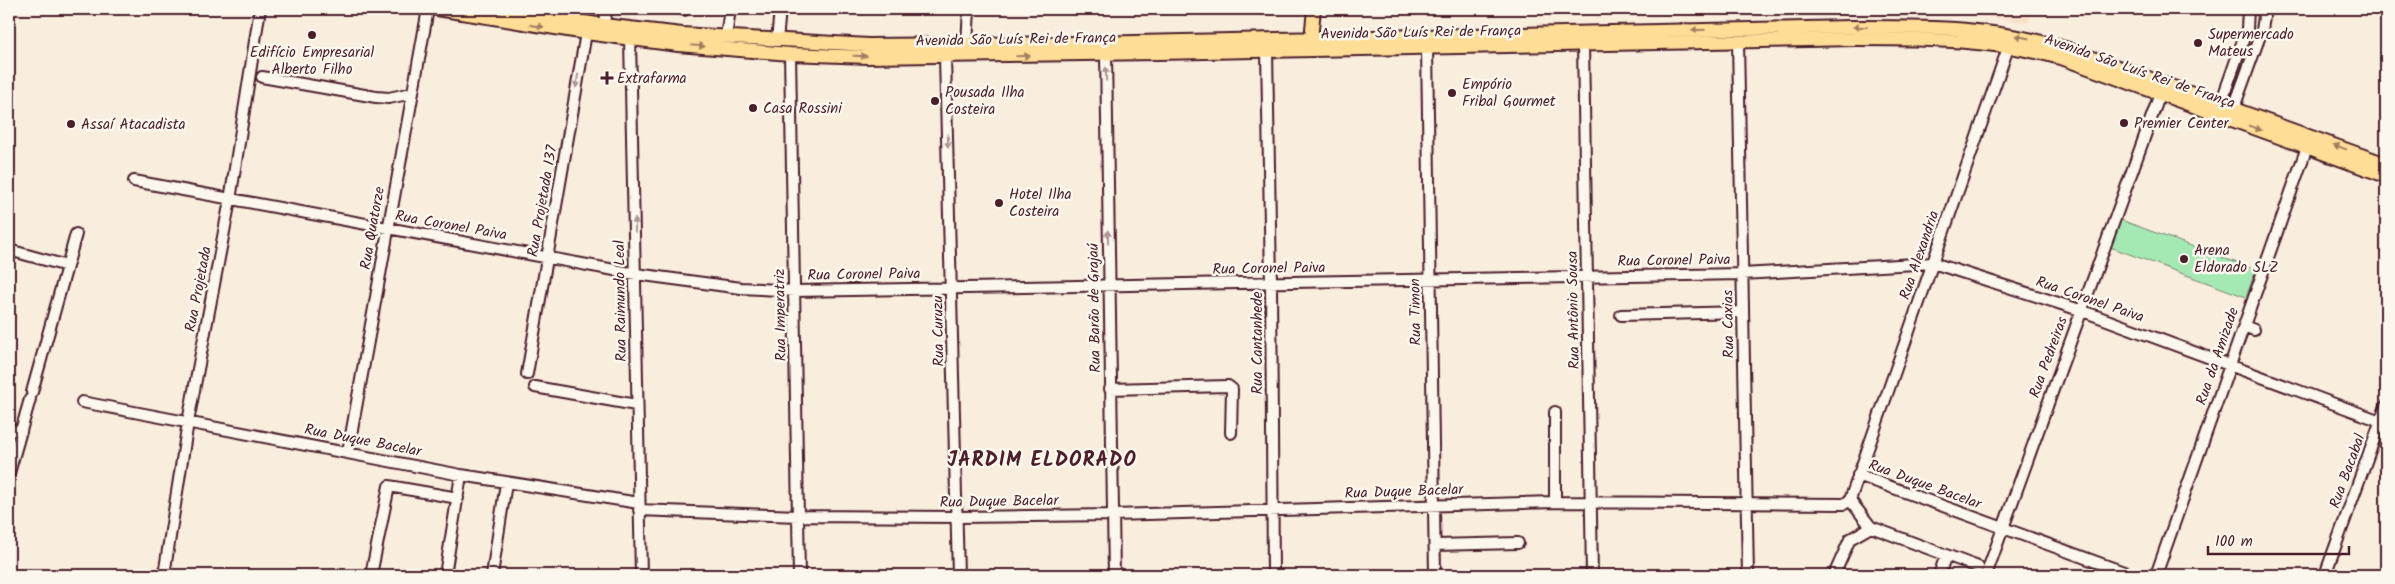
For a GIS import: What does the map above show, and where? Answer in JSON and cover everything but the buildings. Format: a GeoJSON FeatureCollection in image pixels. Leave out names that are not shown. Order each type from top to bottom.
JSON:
{"type":"FeatureCollection","features":[{"type":"Feature","properties":{"kind":"main road","name":"Avenida São Luís Rei de França"},"geometry":{"type":"LineString","coordinates":[[437,9],[630,39],[790,54],[945,57],[1266,52],[1314,44],[1747,29],[1936,26],[1964,28],[2038,40],[2093,57],[2307,147],[2386,176]]}},
{"type":"Feature","properties":{"kind":"main road","name":"Avenida São Luís Rei de França"},"geometry":{"type":"LineString","coordinates":[[505,9],[623,28],[777,41],[868,45],[1314,44],[1427,48],[1922,39],[1963,40],[2008,46],[2064,59],[2160,94],[2221,110],[2237,109],[2386,164]]}},
{"type":"Feature","properties":{"kind":"main road"},"geometry":{"type":"LineString","coordinates":[[1314,9],[1314,44]]}},
{"type":"Feature","properties":{"kind":"street","name":"Rua Projetada"},"geometry":{"type":"LineString","coordinates":[[164,575],[188,422],[230,200],[260,9]]}},
{"type":"Feature","properties":{"kind":"street","name":"Rua Quatorze"},"geometry":{"type":"LineString","coordinates":[[348,452],[428,9]]}},
{"type":"Feature","properties":{"kind":"street"},"geometry":{"type":"LineString","coordinates":[[603,25],[607,9]]}},
{"type":"Feature","properties":{"kind":"street"},"geometry":{"type":"LineString","coordinates":[[726,37],[730,9]]}},
{"type":"Feature","properties":{"kind":"street"},"geometry":{"type":"LineString","coordinates":[[777,41],[780,9]]}},
{"type":"Feature","properties":{"kind":"street"},"geometry":{"type":"LineString","coordinates":[[967,45],[969,9]]}},
{"type":"Feature","properties":{"kind":"street"},"geometry":{"type":"LineString","coordinates":[[2221,110],[2247,29],[2248,9]]}},
{"type":"Feature","properties":{"kind":"street"},"geometry":{"type":"LineString","coordinates":[[2237,109],[2236,102],[2262,26],[2262,9]]}},
{"type":"Feature","properties":{"kind":"street"},"geometry":{"type":"LineString","coordinates":[[623,28],[630,39]]}},
{"type":"Feature","properties":{"kind":"street","name":"Rua Projetada 137"},"geometry":{"type":"LineString","coordinates":[[527,374],[586,33]]}},
{"type":"Feature","properties":{"kind":"street","name":"Rua Raimundo Leal"},"geometry":{"type":"LineString","coordinates":[[630,39],[636,274],[636,405],[641,575]]}},
{"type":"Feature","properties":{"kind":"street","name":"Rua Caxias"},"geometry":{"type":"LineString","coordinates":[[1738,42],[1744,147],[1742,274],[1748,575]]}},
{"type":"Feature","properties":{"kind":"street"},"geometry":{"type":"LineString","coordinates":[[1096,43],[1106,54]]}},
{"type":"Feature","properties":{"kind":"street","name":"Rua Antônio Sousa"},"geometry":{"type":"LineString","coordinates":[[1583,45],[1592,575]]}},
{"type":"Feature","properties":{"kind":"street","name":"Rua Alexandria"},"geometry":{"type":"LineString","coordinates":[[1858,475],[2008,46]]}},
{"type":"Feature","properties":{"kind":"street","name":"Rua Timon"},"geometry":{"type":"LineString","coordinates":[[1427,48],[1429,279],[1435,575]]}},
{"type":"Feature","properties":{"kind":"street","name":"Rua Cantanhede"},"geometry":{"type":"LineString","coordinates":[[1266,52],[1274,575]]}},
{"type":"Feature","properties":{"kind":"street","name":"Rua Imperatriz"},"geometry":{"type":"LineString","coordinates":[[790,54],[799,575]]}},
{"type":"Feature","properties":{"kind":"street","name":"Rua Barão de Grajaú"},"geometry":{"type":"LineString","coordinates":[[1106,54],[1108,285],[1114,575]]}},
{"type":"Feature","properties":{"kind":"street","name":"Rua Curuzu"},"geometry":{"type":"LineString","coordinates":[[945,57],[958,575]]}},
{"type":"Feature","properties":{"kind":"street"},"geometry":{"type":"LineString","coordinates":[[262,77],[376,97],[389,98],[412,93]]}},
{"type":"Feature","properties":{"kind":"street","name":"Rua Pedreiras"},"geometry":{"type":"LineString","coordinates":[[1986,575],[2080,310],[2130,190],[2160,94]]}},
{"type":"Feature","properties":{"kind":"street","name":"Rua da Amizade"},"geometry":{"type":"LineString","coordinates":[[2156,575],[2307,147]]}},
{"type":"Feature","properties":{"kind":"street","name":"Rua Coronel Paiva"},"geometry":{"type":"LineString","coordinates":[[134,181],[387,229],[548,256],[636,274],[741,288],[795,291],[1742,274],[1933,262],[2080,310],[2384,422]]}},
{"type":"Feature","properties":{"kind":"street"},"geometry":{"type":"LineString","coordinates":[[9,473],[76,234]]}},
{"type":"Feature","properties":{"kind":"street"},"geometry":{"type":"LineString","coordinates":[[9,250],[68,266]]}},
{"type":"Feature","properties":{"kind":"street"},"geometry":{"type":"LineString","coordinates":[[1621,316],[1743,312]]}},
{"type":"Feature","properties":{"kind":"street"},"geometry":{"type":"LineString","coordinates":[[2244,326],[2254,330]]}},
{"type":"Feature","properties":{"kind":"street"},"geometry":{"type":"LineString","coordinates":[[1110,389],[1228,386],[1232,389],[1231,433]]}},
{"type":"Feature","properties":{"kind":"street"},"geometry":{"type":"LineString","coordinates":[[535,387],[636,405]]}},
{"type":"Feature","properties":{"kind":"street","name":"Rua Duque Bacelar"},"geometry":{"type":"LineString","coordinates":[[82,402],[461,475],[639,506],[799,516],[958,517],[1112,515],[1555,502],[1842,505],[1850,500],[1858,475],[2132,575]]}},
{"type":"Feature","properties":{"kind":"street","name":"Rua Bacabal"},"geometry":{"type":"LineString","coordinates":[[2325,575],[2384,422],[2386,406]]}},
{"type":"Feature","properties":{"kind":"street"},"geometry":{"type":"LineString","coordinates":[[1555,412],[1555,502]]}},
{"type":"Feature","properties":{"kind":"street"},"geometry":{"type":"LineString","coordinates":[[9,429],[21,432]]}},
{"type":"Feature","properties":{"kind":"street"},"geometry":{"type":"LineString","coordinates":[[445,575],[461,475]]}},
{"type":"Feature","properties":{"kind":"street"},"geometry":{"type":"LineString","coordinates":[[492,575],[506,483]]}},
{"type":"Feature","properties":{"kind":"street"},"geometry":{"type":"LineString","coordinates":[[371,575],[389,486],[458,498]]}},
{"type":"Feature","properties":{"kind":"street"},"geometry":{"type":"LineString","coordinates":[[1850,500],[1871,527],[1978,567]]}},
{"type":"Feature","properties":{"kind":"street"},"geometry":{"type":"LineString","coordinates":[[1834,575],[1850,539],[1871,527]]}},
{"type":"Feature","properties":{"kind":"street"},"geometry":{"type":"LineString","coordinates":[[1435,545],[1518,543]]}},
{"type":"Feature","properties":{"kind":"street"},"geometry":{"type":"LineString","coordinates":[[1939,575],[1946,555]]}},
{"type":"Feature","properties":{"kind":"shaded area"},"geometry":{"type":"Polygon","coordinates":[[[1969,9],[2033,9],[2028,23],[1968,14],[1969,9]]]}},
{"type":"Feature","properties":{"kind":"green space","name":"Arena Eldorado SLZ"},"geometry":{"type":"Polygon","coordinates":[[[2121,220],[2256,270],[2246,297],[2110,247],[2121,220]]]}},
{"type":"Feature","properties":{"kind":"place","name":"Edifício Empresarial Alberto Filho"},"geometry":{"type":"Point","coordinates":[312,35]}},
{"type":"Feature","properties":{"kind":"place","name":"Supermercado Mateus"},"geometry":{"type":"Point","coordinates":[2198,43]}},
{"type":"Feature","properties":{"kind":"place","name":"Extrafarma"},"geometry":{"type":"Point","coordinates":[607,78]}},
{"type":"Feature","properties":{"kind":"place","name":"Empório Fribal Gourmet"},"geometry":{"type":"Point","coordinates":[1452,93]}},
{"type":"Feature","properties":{"kind":"place","name":"Pousada Ilha Costeira"},"geometry":{"type":"Point","coordinates":[935,101]}},
{"type":"Feature","properties":{"kind":"place","name":"Casa Rossini"},"geometry":{"type":"Point","coordinates":[753,108]}},
{"type":"Feature","properties":{"kind":"place","name":"Premier Center"},"geometry":{"type":"Point","coordinates":[2124,123]}},
{"type":"Feature","properties":{"kind":"place","name":"Assaí Atacadista"},"geometry":{"type":"Point","coordinates":[71,124]}},
{"type":"Feature","properties":{"kind":"place","name":"Hotel Ilha Costeira"},"geometry":{"type":"Point","coordinates":[999,203]}},
{"type":"Feature","properties":{"kind":"place","name":"Arena Eldorado SLZ"},"geometry":{"type":"Point","coordinates":[2184,259]}},
{"type":"Feature","properties":{"kind":"district","name":"JARDIM ELDORADO"},"geometry":{"type":"Point","coordinates":[1042,459]}}]}
